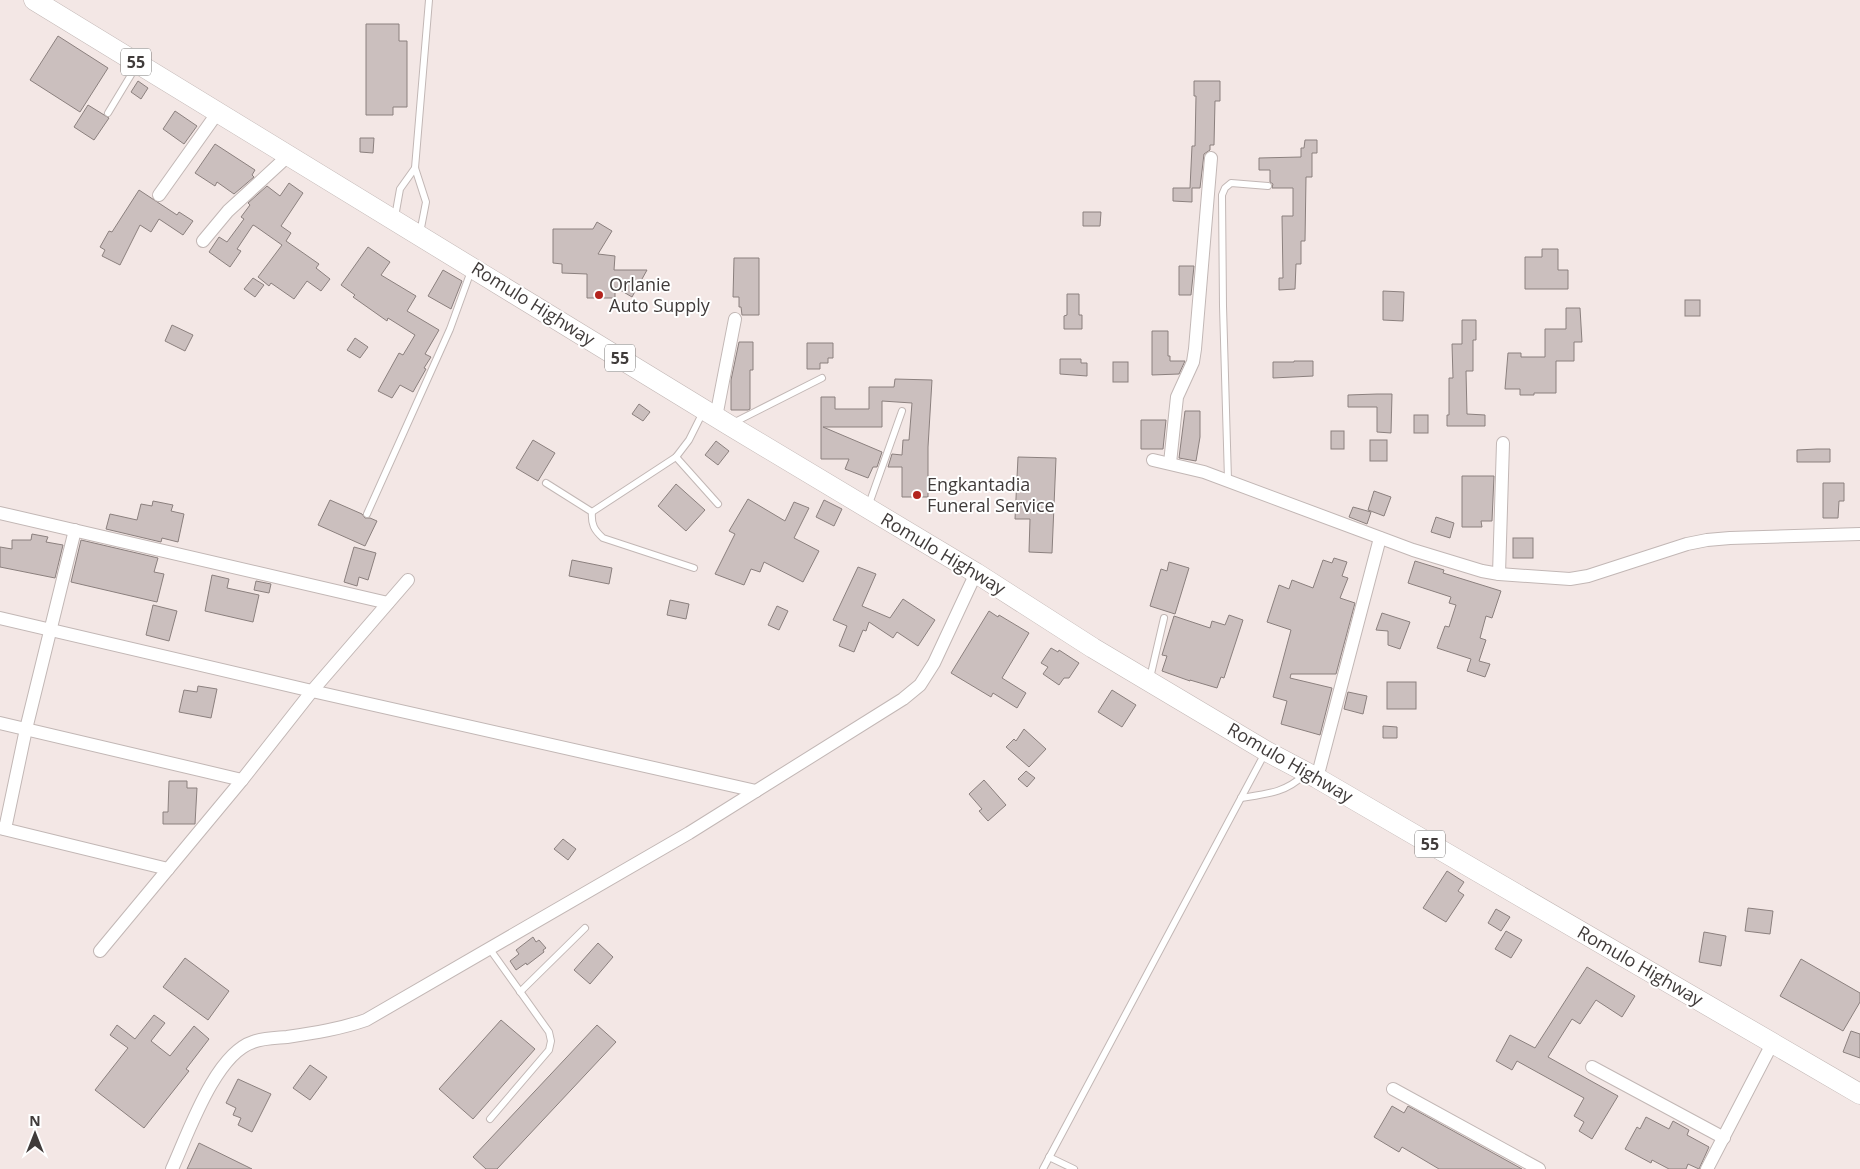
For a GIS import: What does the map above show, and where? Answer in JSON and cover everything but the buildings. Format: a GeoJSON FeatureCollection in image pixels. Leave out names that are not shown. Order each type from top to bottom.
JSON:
{"type":"FeatureCollection","features":[{"type":"Feature","properties":{"kind":"highway","name":"Romulo Highway"},"geometry":{"type":"LineString","coordinates":[[34,0],[716,417],[976,573],[1093,648],[1266,751],[1312,775],[1860,1094]]}},
{"type":"Feature","properties":{"kind":"street"},"geometry":{"type":"LineString","coordinates":[[159,195],[218,112]]}},
{"type":"Feature","properties":{"kind":"street"},"geometry":{"type":"LineString","coordinates":[[202,241],[228,211],[289,155]]}},
{"type":"Feature","properties":{"kind":"street"},"geometry":{"type":"LineString","coordinates":[[1170,463],[1177,397],[1194,362],[1211,158]]}},
{"type":"Feature","properties":{"kind":"street"},"geometry":{"type":"LineString","coordinates":[[716,417],[734,319]]}},
{"type":"Feature","properties":{"kind":"street"},"geometry":{"type":"LineString","coordinates":[[1500,574],[1503,443]]}},
{"type":"Feature","properties":{"kind":"street"},"geometry":{"type":"LineString","coordinates":[[1153,460],[1204,472],[1443,560],[1500,574],[1570,579],[1588,576],[1687,544],[1707,540],[1860,534]]}},
{"type":"Feature","properties":{"kind":"street"},"geometry":{"type":"LineString","coordinates":[[0,513],[388,603]]}},
{"type":"Feature","properties":{"kind":"street"},"geometry":{"type":"LineString","coordinates":[[75,530],[3,828],[168,869]]}},
{"type":"Feature","properties":{"kind":"street"},"geometry":{"type":"LineString","coordinates":[[1312,775],[1380,538]]}},
{"type":"Feature","properties":{"kind":"street"},"geometry":{"type":"LineString","coordinates":[[172,1169],[211,1083],[235,1052],[252,1042],[345,1028],[366,1020],[689,833],[903,699],[920,685],[934,663],[976,573]]}},
{"type":"Feature","properties":{"kind":"street"},"geometry":{"type":"LineString","coordinates":[[100,951],[242,780],[312,691],[408,580]]}},
{"type":"Feature","properties":{"kind":"street"},"geometry":{"type":"LineString","coordinates":[[0,618],[312,691],[756,790]]}},
{"type":"Feature","properties":{"kind":"street"},"geometry":{"type":"LineString","coordinates":[[0,723],[242,780]]}},
{"type":"Feature","properties":{"kind":"street"},"geometry":{"type":"LineString","coordinates":[[1707,1169],[1773,1042]]}},
{"type":"Feature","properties":{"kind":"street"},"geometry":{"type":"LineString","coordinates":[[1592,1067],[1724,1138]]}},
{"type":"Feature","properties":{"kind":"street"},"geometry":{"type":"LineString","coordinates":[[1393,1089],[1539,1169]]}},
{"type":"Feature","properties":{"kind":"lane"},"geometry":{"type":"LineString","coordinates":[[420,235],[426,202],[414,168],[429,0]]}},
{"type":"Feature","properties":{"kind":"lane"},"geometry":{"type":"LineString","coordinates":[[108,113],[138,63]]}},
{"type":"Feature","properties":{"kind":"lane"},"geometry":{"type":"LineString","coordinates":[[395,220],[400,189],[414,168]]}},
{"type":"Feature","properties":{"kind":"lane"},"geometry":{"type":"LineString","coordinates":[[1228,480],[1222,306],[1222,195],[1225,188],[1231,183],[1268,186]]}},
{"type":"Feature","properties":{"kind":"lane"},"geometry":{"type":"LineString","coordinates":[[367,514],[450,329],[472,267]]}},
{"type":"Feature","properties":{"kind":"lane"},"geometry":{"type":"LineString","coordinates":[[592,512],[676,457],[689,440],[716,417],[822,378]]}},
{"type":"Feature","properties":{"kind":"lane"},"geometry":{"type":"LineString","coordinates":[[868,508],[902,411]]}},
{"type":"Feature","properties":{"kind":"lane"},"geometry":{"type":"LineString","coordinates":[[676,457],[718,504]]}},
{"type":"Feature","properties":{"kind":"lane"},"geometry":{"type":"LineString","coordinates":[[546,483],[592,512]]}},
{"type":"Feature","properties":{"kind":"lane"},"geometry":{"type":"LineString","coordinates":[[592,512],[591,523],[596,532],[603,538],[694,568]]}},
{"type":"Feature","properties":{"kind":"lane"},"geometry":{"type":"LineString","coordinates":[[1149,681],[1164,618]]}},
{"type":"Feature","properties":{"kind":"lane"},"geometry":{"type":"LineString","coordinates":[[1043,1169],[1266,751]]}},
{"type":"Feature","properties":{"kind":"lane"},"geometry":{"type":"LineString","coordinates":[[1241,798],[1284,789],[1312,775]]}},
{"type":"Feature","properties":{"kind":"lane"},"geometry":{"type":"LineString","coordinates":[[520,992],[585,928]]}},
{"type":"Feature","properties":{"kind":"lane"},"geometry":{"type":"LineString","coordinates":[[489,948],[549,1032],[551,1041],[549,1050],[490,1119]]}},
{"type":"Feature","properties":{"kind":"lane"},"geometry":{"type":"LineString","coordinates":[[1049,1157],[1074,1169]]}},
{"type":"Feature","properties":{"kind":"place","name":"Orlanie Auto Supply"},"geometry":{"type":"Point","coordinates":[599,295]}},
{"type":"Feature","properties":{"kind":"place","name":"Engkantadia Funeral Service"},"geometry":{"type":"Point","coordinates":[917,495]}}]}
